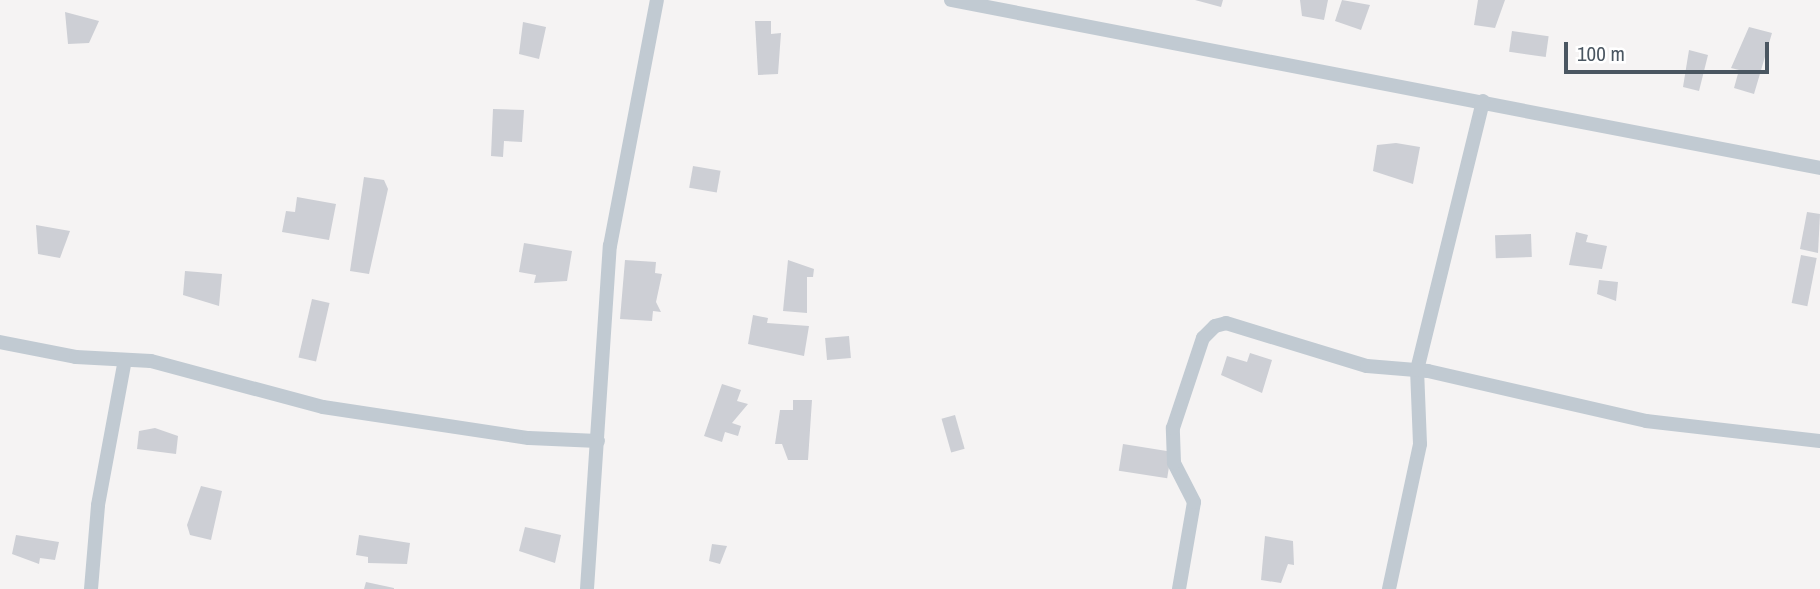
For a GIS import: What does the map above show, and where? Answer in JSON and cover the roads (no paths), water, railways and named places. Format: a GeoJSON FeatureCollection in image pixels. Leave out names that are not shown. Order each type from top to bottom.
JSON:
{"type":"FeatureCollection","features":[{"type":"Feature","properties":{"kind":"street"},"geometry":{"type":"LineString","coordinates":[[587,589],[610,246],[657,0]]}},
{"type":"Feature","properties":{"kind":"street"},"geometry":{"type":"LineString","coordinates":[[951,0],[1820,168]]}},
{"type":"Feature","properties":{"kind":"street"},"geometry":{"type":"LineString","coordinates":[[1389,589],[1420,444],[1417,370],[1483,101]]}},
{"type":"Feature","properties":{"kind":"street"},"geometry":{"type":"LineString","coordinates":[[1179,589],[1194,502],[1174,463],[1173,428],[1203,338],[1215,326],[1226,324],[1367,366],[1417,370],[1646,421],[1820,440]]}},
{"type":"Feature","properties":{"kind":"street"},"geometry":{"type":"LineString","coordinates":[[0,342],[125,360],[323,407],[529,438],[598,442]]}},
{"type":"Feature","properties":{"kind":"street"},"geometry":{"type":"LineString","coordinates":[[91,589],[97,505],[125,360]]}}]}
